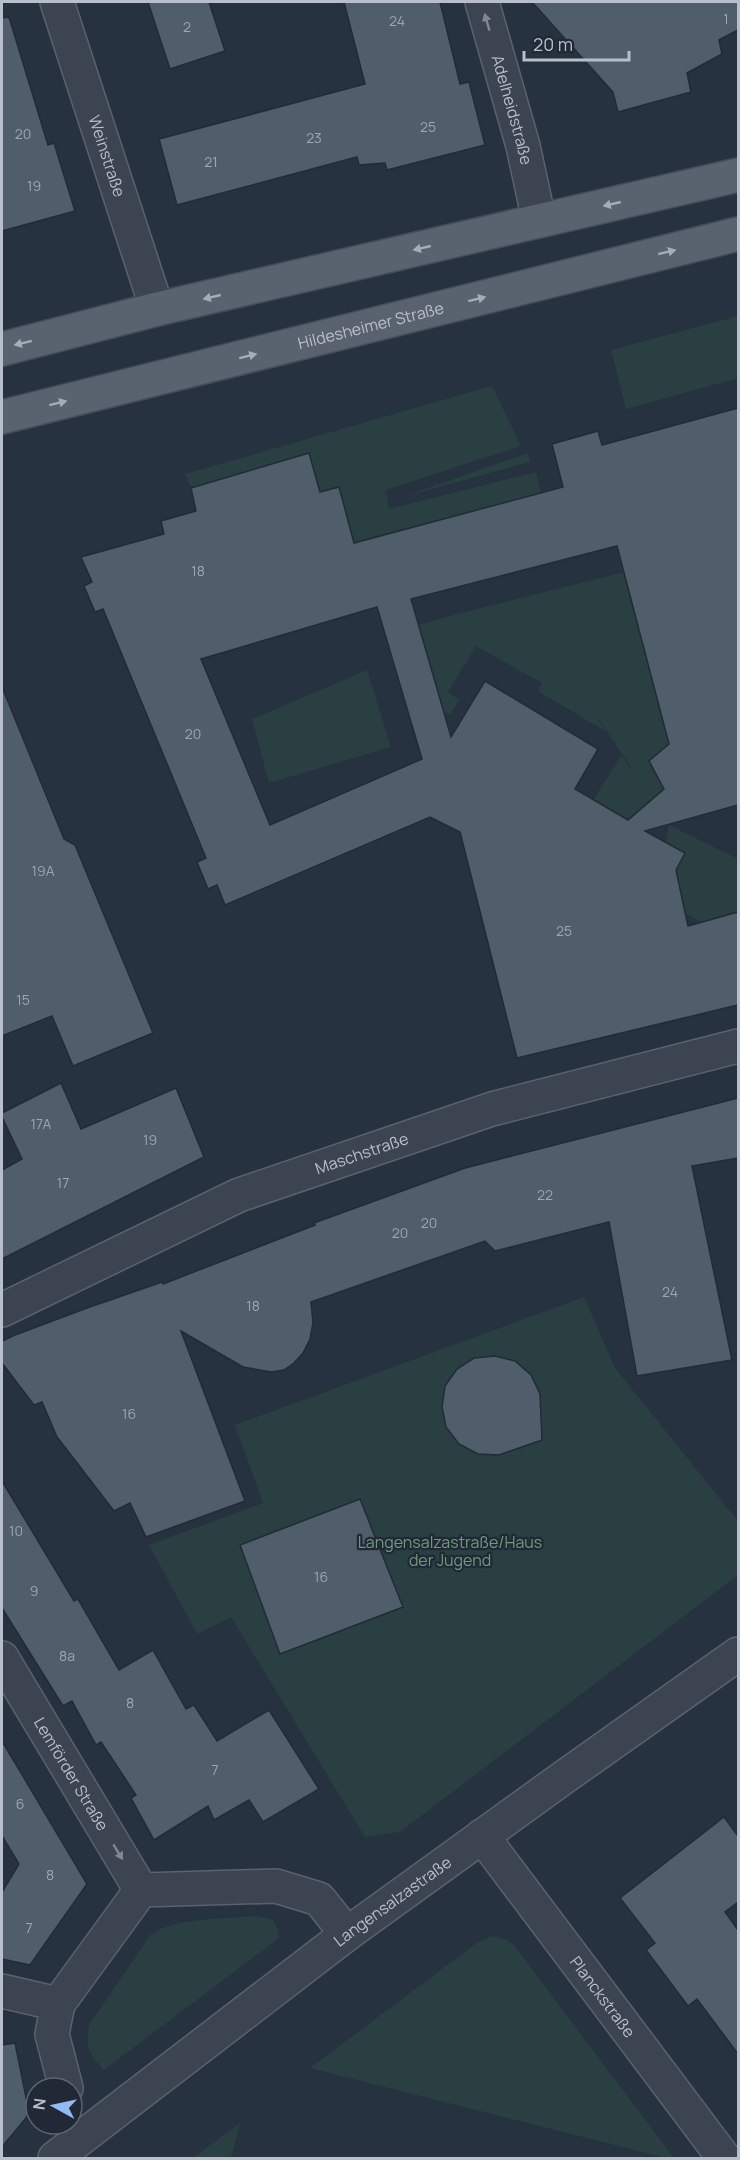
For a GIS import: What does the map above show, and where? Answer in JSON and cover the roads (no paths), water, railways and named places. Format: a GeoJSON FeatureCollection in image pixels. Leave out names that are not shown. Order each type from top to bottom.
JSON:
{"type":"FeatureCollection","features":[{"type":"Feature","properties":{"kind":"main road"},"geometry":{"type":"LineString","coordinates":[[2,349],[157,309],[736,173]]}},
{"type":"Feature","properties":{"kind":"main road","name":"Hildesheimer Straße"},"geometry":{"type":"LineString","coordinates":[[2,417],[738,234]]}},
{"type":"Feature","properties":{"kind":"street","name":"Weinstraße"},"geometry":{"type":"LineString","coordinates":[[57,2],[157,309]]}},
{"type":"Feature","properties":{"kind":"street","name":"Adelheidstraße"},"geometry":{"type":"LineString","coordinates":[[482,2],[523,146],[539,220]]}},
{"type":"Feature","properties":{"kind":"street","name":"Maschstraße"},"geometry":{"type":"LineString","coordinates":[[2,1310],[238,1195],[492,1109],[738,1046]]}},
{"type":"Feature","properties":{"kind":"street","name":"Langensalzastraße"},"geometry":{"type":"LineString","coordinates":[[55,2158],[347,1934],[738,1654]]}},
{"type":"Feature","properties":{"kind":"street","name":"Lemförder Straße"},"geometry":{"type":"LineString","coordinates":[[2,1658],[141,1890]]}},
{"type":"Feature","properties":{"kind":"street","name":"Planckstraße"},"geometry":{"type":"LineString","coordinates":[[482,1836],[724,2158]]}},
{"type":"Feature","properties":{"kind":"street"},"geometry":{"type":"LineString","coordinates":[[63,2076],[52,2034],[58,2004],[141,1890],[276,1886],[319,1899],[347,1934]]}},
{"type":"Feature","properties":{"kind":"street"},"geometry":{"type":"LineString","coordinates":[[2,1991],[58,2004]]}},
{"type":"Feature","properties":{"kind":"street"},"geometry":{"type":"LineString","coordinates":[[84,2117],[94,2128]]}},
{"type":"Feature","properties":{"kind":"park label","name":"Langensalzastraße/Haus der Jugend"},"geometry":{"type":"Point","coordinates":[450,1551]}}]}
